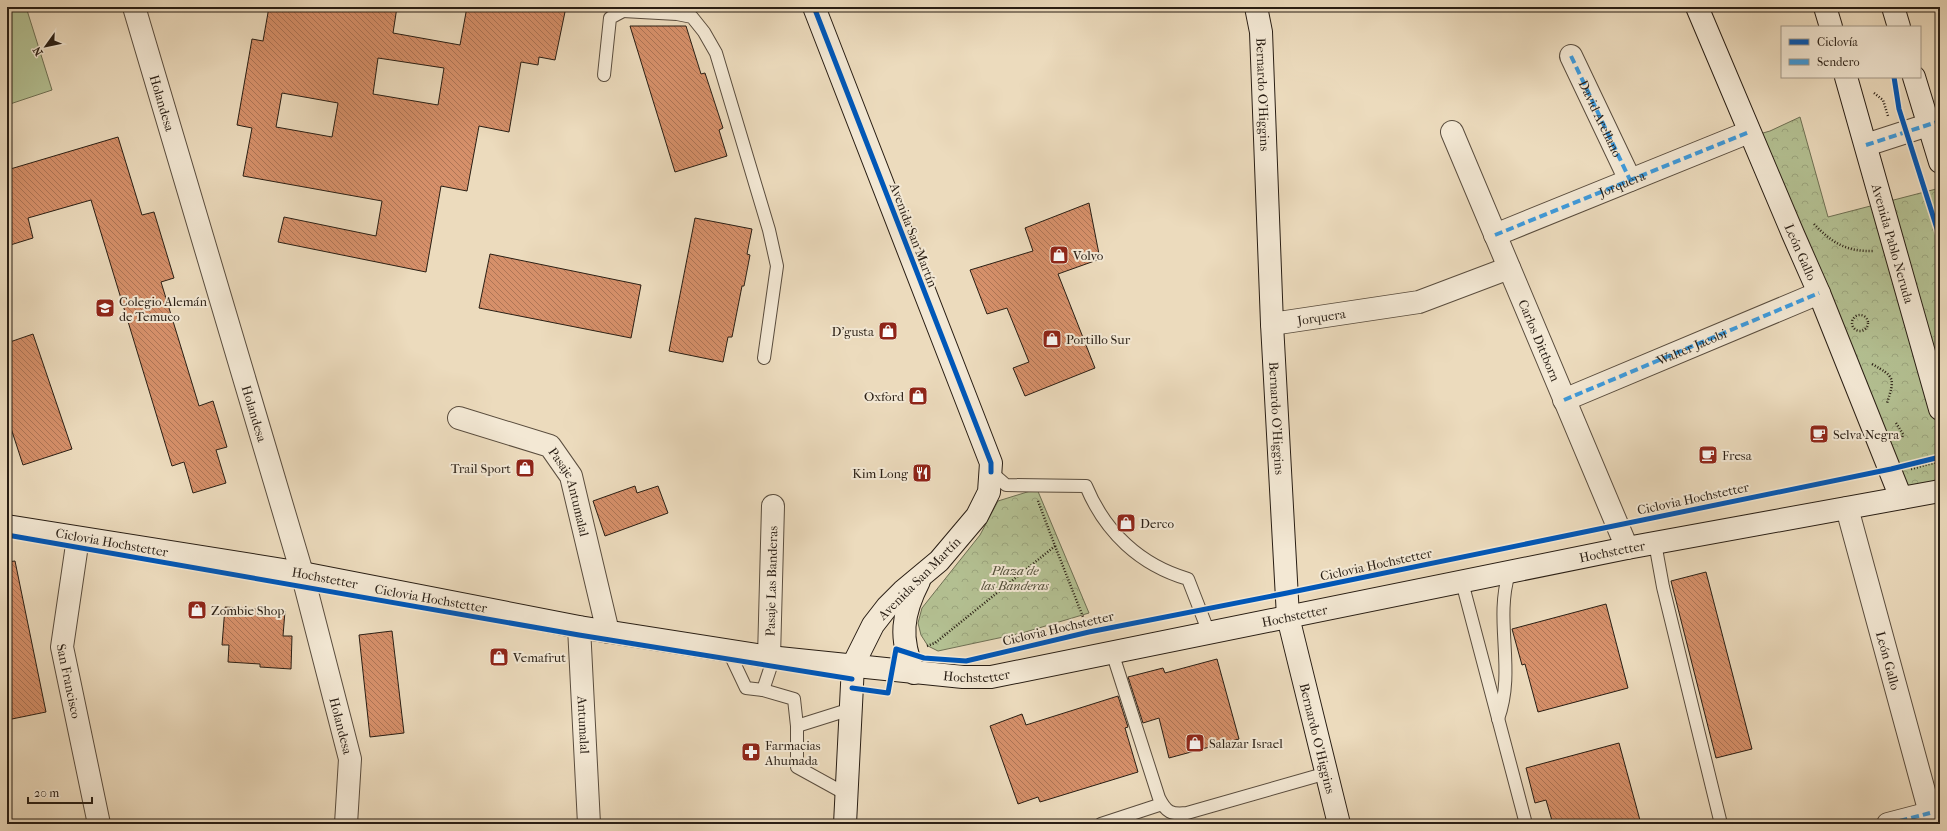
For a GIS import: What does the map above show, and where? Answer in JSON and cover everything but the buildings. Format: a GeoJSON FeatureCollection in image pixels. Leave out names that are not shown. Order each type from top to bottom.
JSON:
{"type":"FeatureCollection","features":[{"type":"Feature","properties":{"kind":"street","name":"Holandesa"},"geometry":{"type":"LineString","coordinates":[[134,7],[302,573],[350,759],[346,824]]}},
{"type":"Feature","properties":{"kind":"street","name":"Avenida San Martín"},"geometry":{"type":"LineString","coordinates":[[814,7],[991,463],[989,492],[977,516],[954,545],[903,591],[878,619],[862,645],[853,665],[845,824]]}},
{"type":"Feature","properties":{"kind":"street","name":"Bernardo O'Higgins"},"geometry":{"type":"LineString","coordinates":[[1256,7],[1260,32],[1272,324],[1288,617],[1339,824]]}},
{"type":"Feature","properties":{"kind":"street","name":"León Gallo"},"geometry":{"type":"LineString","coordinates":[[1697,7],[1749,132],[1819,293],[1898,467],[1901,498]]}},
{"type":"Feature","properties":{"kind":"street"},"geometry":{"type":"LineString","coordinates":[[1825,7],[1831,26]]}},
{"type":"Feature","properties":{"kind":"street"},"geometry":{"type":"LineString","coordinates":[[1893,7],[1899,26]]}},
{"type":"Feature","properties":{"kind":"street","name":"David Arellano"},"geometry":{"type":"LineString","coordinates":[[1571,56],[1630,180]]}},
{"type":"Feature","properties":{"kind":"street","name":"Avenida Pablo Neruda"},"geometry":{"type":"LineString","coordinates":[[1846,78],[1940,410]]}},
{"type":"Feature","properties":{"kind":"street"},"geometry":{"type":"LineString","coordinates":[[1914,78],[1934,122],[1940,162]]}},
{"type":"Feature","properties":{"kind":"street"},"geometry":{"type":"LineString","coordinates":[[1866,145],[1934,122]]}},
{"type":"Feature","properties":{"kind":"street","name":"Carlos Dittborn"},"geometry":{"type":"LineString","coordinates":[[1452,132],[1626,548]]}},
{"type":"Feature","properties":{"kind":"street","name":"Jorquera"},"geometry":{"type":"LineString","coordinates":[[1495,235],[1749,132]]}},
{"type":"Feature","properties":{"kind":"street","name":"Jorquera"},"geometry":{"type":"LineString","coordinates":[[1272,324],[1419,302],[1509,268]]}},
{"type":"Feature","properties":{"kind":"street","name":"Walter Jacobi"},"geometry":{"type":"LineString","coordinates":[[1564,400],[1819,293]]}},
{"type":"Feature","properties":{"kind":"street","name":"Pasaje Antumalal"},"geometry":{"type":"LineString","coordinates":[[459,418],[550,446],[571,476],[608,632]]}},
{"type":"Feature","properties":{"kind":"street","name":"Hochstetter"},"geometry":{"type":"LineString","coordinates":[[7,526],[302,573],[608,632],[772,657],[914,673],[963,677],[991,677],[1509,573],[1626,548],[1940,491]]}},
{"type":"Feature","properties":{"kind":"street","name":"Pasaje Las Banderas"},"geometry":{"type":"LineString","coordinates":[[772,657],[773,506]]}},
{"type":"Feature","properties":{"kind":"street","name":"León Gallo"},"geometry":{"type":"LineString","coordinates":[[1846,508],[1931,818],[1888,824]]}},
{"type":"Feature","properties":{"kind":"street","name":"San Francisco"},"geometry":{"type":"LineString","coordinates":[[78,538],[62,647],[98,824]]}},
{"type":"Feature","properties":{"kind":"street"},"geometry":{"type":"LineString","coordinates":[[914,673],[907,652],[904,630],[906,613],[911,596],[921,576]]}},
{"type":"Feature","properties":{"kind":"street","name":"Antumalal"},"geometry":{"type":"LineString","coordinates":[[579,627],[589,824]]}},
{"type":"Feature","properties":{"kind":"lane"},"geometry":{"type":"LineString","coordinates":[[604,75],[610,18],[623,9],[677,14],[692,17],[704,32],[716,53],[768,230],[777,266],[764,358]]}},
{"type":"Feature","properties":{"kind":"lane"},"geometry":{"type":"LineString","coordinates":[[991,472],[1006,485],[1086,486],[1102,517],[1126,546],[1158,568],[1188,579],[1209,633]]}},
{"type":"Feature","properties":{"kind":"lane"},"geometry":{"type":"LineString","coordinates":[[1655,543],[1663,587],[1721,824]]}},
{"type":"Feature","properties":{"kind":"lane"},"geometry":{"type":"LineString","coordinates":[[1498,719],[1504,700],[1506,684],[1502,612],[1503,594],[1509,573]]}},
{"type":"Feature","properties":{"kind":"lane"},"geometry":{"type":"LineString","coordinates":[[1462,582],[1526,824]]}},
{"type":"Feature","properties":{"kind":"lane"},"geometry":{"type":"LineString","coordinates":[[728,650],[746,688],[763,690],[794,699],[797,726],[797,767],[846,794]]}},
{"type":"Feature","properties":{"kind":"lane"},"geometry":{"type":"LineString","coordinates":[[1112,652],[1162,804],[1168,811],[1176,814],[1187,813],[1327,774]]}},
{"type":"Feature","properties":{"kind":"lane"},"geometry":{"type":"LineString","coordinates":[[763,690],[771,666],[772,657]]}},
{"type":"Feature","properties":{"kind":"lane"},"geometry":{"type":"LineString","coordinates":[[797,726],[851,708]]}},
{"type":"Feature","properties":{"kind":"lane"},"geometry":{"type":"LineString","coordinates":[[1101,824],[1162,804]]}},
{"type":"Feature","properties":{"kind":"path"},"geometry":{"type":"LineString","coordinates":[[1871,91],[1883,100],[1891,124],[1884,127],[1887,137]]}},
{"type":"Feature","properties":{"kind":"path"},"geometry":{"type":"LineString","coordinates":[[1812,222],[1828,237],[1850,250],[1889,251],[1896,253]]}},
{"type":"Feature","properties":{"kind":"path"},"geometry":{"type":"LineString","coordinates":[[1857,315],[1867,317],[1868,327],[1861,331],[1854,328],[1852,323],[1853,318],[1857,315]]}},
{"type":"Feature","properties":{"kind":"path"},"geometry":{"type":"LineString","coordinates":[[1861,331],[1861,338]]}},
{"type":"Feature","properties":{"kind":"path"},"geometry":{"type":"LineString","coordinates":[[1868,361],[1886,372],[1891,377],[1892,389],[1887,405]]}},
{"type":"Feature","properties":{"kind":"path"},"geometry":{"type":"LineString","coordinates":[[1892,420],[1903,434],[1901,440]]}},
{"type":"Feature","properties":{"kind":"path"},"geometry":{"type":"LineString","coordinates":[[1898,467],[1940,457]]}},
{"type":"Feature","properties":{"kind":"path"},"geometry":{"type":"LineString","coordinates":[[1898,467],[1907,470],[1937,462],[1940,463]]}},
{"type":"Feature","properties":{"kind":"path"},"geometry":{"type":"LineString","coordinates":[[1032,486],[1089,632]]}},
{"type":"Feature","properties":{"kind":"path"},"geometry":{"type":"LineString","coordinates":[[907,652],[935,643],[1055,546]]}},
{"type":"Feature","properties":{"kind":"green space"},"geometry":{"type":"Polygon","coordinates":[[[7,7],[26,7],[52,90],[7,105],[7,7]]]}},
{"type":"Feature","properties":{"kind":"green space"},"geometry":{"type":"Polygon","coordinates":[[[1800,117],[1828,217],[1940,188],[1940,484],[1904,489],[1756,135],[1770,131],[1800,117]]]}},
{"type":"Feature","properties":{"kind":"green space","name":"Plaza de las Banderas"},"geometry":{"type":"Polygon","coordinates":[[[1037,489],[1089,613],[1022,633],[938,651],[928,646],[921,635],[918,623],[922,608],[980,535],[998,501],[1037,489]]]}},
{"type":"Feature","properties":{"kind":"marked path"},"geometry":{"type":"LineString","coordinates":[[1571,56],[1630,180]]}},
{"type":"Feature","properties":{"kind":"marked path"},"geometry":{"type":"LineString","coordinates":[[1866,145],[1940,121]]}},
{"type":"Feature","properties":{"kind":"marked path"},"geometry":{"type":"LineString","coordinates":[[1495,235],[1749,132]]}},
{"type":"Feature","properties":{"kind":"marked path"},"geometry":{"type":"LineString","coordinates":[[1564,400],[1819,293]]}},
{"type":"Feature","properties":{"kind":"marked path"},"geometry":{"type":"LineString","coordinates":[[1888,824],[1930,813]]}},
{"type":"Feature","properties":{"kind":"cycle path"},"geometry":{"type":"LineString","coordinates":[[814,7],[991,463],[991,472]]}},
{"type":"Feature","properties":{"kind":"cycle path"},"geometry":{"type":"LineString","coordinates":[[1894,78],[1899,109],[1940,238]]}},
{"type":"Feature","properties":{"kind":"cycle path","name":"Ciclovia Hochstetter"},"geometry":{"type":"LineString","coordinates":[[852,688],[888,693],[896,649],[924,658],[966,661],[1089,632],[1287,593],[1891,469],[1940,457]]}},
{"type":"Feature","properties":{"kind":"cycle path","name":"Ciclovia Hochstetter"},"geometry":{"type":"LineString","coordinates":[[7,535],[579,635],[852,679]]}},
{"type":"Feature","properties":{"kind":"place","name":"Volvo"},"geometry":{"type":"Point","coordinates":[1059,255]}},
{"type":"Feature","properties":{"kind":"place","name":"Colegio Alemán de Temuco"},"geometry":{"type":"Point","coordinates":[105,308]}},
{"type":"Feature","properties":{"kind":"place","name":"D'gusta"},"geometry":{"type":"Point","coordinates":[888,331]}},
{"type":"Feature","properties":{"kind":"place","name":"Portillo Sur"},"geometry":{"type":"Point","coordinates":[1052,339]}},
{"type":"Feature","properties":{"kind":"place","name":"Oxford"},"geometry":{"type":"Point","coordinates":[918,396]}},
{"type":"Feature","properties":{"kind":"place","name":"Selva Negra"},"geometry":{"type":"Point","coordinates":[1819,434]}},
{"type":"Feature","properties":{"kind":"place","name":"Fresa"},"geometry":{"type":"Point","coordinates":[1708,455]}},
{"type":"Feature","properties":{"kind":"place","name":"Trail Sport"},"geometry":{"type":"Point","coordinates":[525,468]}},
{"type":"Feature","properties":{"kind":"place","name":"Kim Long"},"geometry":{"type":"Point","coordinates":[922,473]}},
{"type":"Feature","properties":{"kind":"place","name":"Derco"},"geometry":{"type":"Point","coordinates":[1126,523]}},
{"type":"Feature","properties":{"kind":"place","name":"Zombie Shop"},"geometry":{"type":"Point","coordinates":[197,610]}},
{"type":"Feature","properties":{"kind":"place","name":"Vemafrut"},"geometry":{"type":"Point","coordinates":[499,657]}},
{"type":"Feature","properties":{"kind":"place","name":"Salazar Israel"},"geometry":{"type":"Point","coordinates":[1195,743]}},
{"type":"Feature","properties":{"kind":"place","name":"Farmacias Ahumada"},"geometry":{"type":"Point","coordinates":[751,752]}}]}
